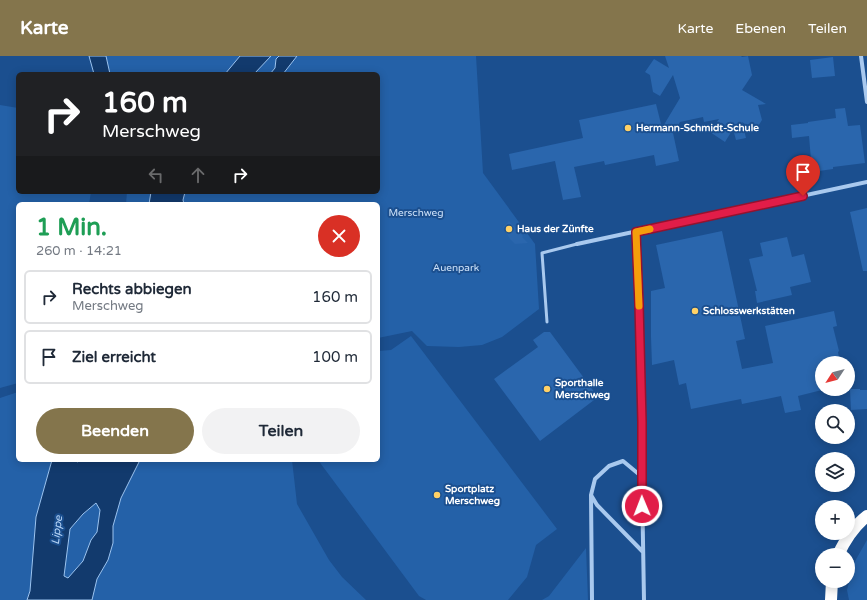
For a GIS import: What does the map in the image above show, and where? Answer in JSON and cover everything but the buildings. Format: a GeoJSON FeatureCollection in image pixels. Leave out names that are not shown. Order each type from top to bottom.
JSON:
{"type":"FeatureCollection","features":[{"type":"Feature","properties":{"kind":"highway"},"geometry":{"type":"LineString","coordinates":[[841,548],[846,538],[867,516]]}},
{"type":"Feature","properties":{"kind":"highway"},"geometry":{"type":"LineString","coordinates":[[848,548],[867,523]]}},
{"type":"Feature","properties":{"kind":"highway"},"geometry":{"type":"LineString","coordinates":[[830,600],[831,588]]}},
{"type":"Feature","properties":{"kind":"highway"},"geometry":{"type":"LineString","coordinates":[[836,600],[837,588]]}},
{"type":"Feature","properties":{"kind":"street"},"geometry":{"type":"LineString","coordinates":[[861,56],[867,102]]}},
{"type":"Feature","properties":{"kind":"street"},"geometry":{"type":"LineString","coordinates":[[577,244],[867,182]]}},
{"type":"Feature","properties":{"kind":"street"},"geometry":{"type":"LineString","coordinates":[[636,232],[642,422],[641,476],[644,600]]}},
{"type":"Feature","properties":{"kind":"street"},"geometry":{"type":"LineString","coordinates":[[592,600],[591,495],[595,479],[609,466],[623,461],[641,476]]}},
{"type":"Feature","properties":{"kind":"street"},"geometry":{"type":"LineString","coordinates":[[591,495],[597,505],[643,552]]}},
{"type":"Feature","properties":{"kind":"lane"},"geometry":{"type":"LineString","coordinates":[[547,322],[542,253],[577,244]]}},
{"type":"Feature","properties":{"kind":"green space"},"geometry":{"type":"Polygon","coordinates":[[[106,56],[240,56],[227,72],[110,72],[106,56]]]}},
{"type":"Feature","properties":{"kind":"green space"},"geometry":{"type":"Polygon","coordinates":[[[271,56],[279,56],[276,59],[275,68],[272,72],[256,72],[271,56]]]}},
{"type":"Feature","properties":{"kind":"green space","name":"Auenpark"},"geometry":{"type":"Polygon","coordinates":[[[297,56],[476,56],[483,173],[535,244],[539,309],[502,337],[482,345],[459,347],[427,346],[412,331],[380,338],[380,202],[184,202],[184,194],[380,194],[380,72],[285,72],[297,56]]]}},
{"type":"Feature","properties":{"kind":"green space"},"geometry":{"type":"Polygon","coordinates":[[[0,105],[16,108],[16,194],[91,194],[89,202],[16,202],[16,384],[0,388],[0,105]]]}},
{"type":"Feature","properties":{"kind":"green space"},"geometry":{"type":"Polygon","coordinates":[[[127,194],[151,194],[149,202],[126,202],[127,194]]]}},
{"type":"Feature","properties":{"kind":"green space","name":"Sportplatz Merschweg"},"geometry":{"type":"Polygon","coordinates":[[[411,336],[557,529],[536,545],[527,577],[508,600],[426,600],[419,596],[319,462],[380,462],[380,351],[391,350],[411,336]]]}},
{"type":"Feature","properties":{"kind":"green space"},"geometry":{"type":"Polygon","coordinates":[[[16,393],[16,462],[51,462],[36,517],[30,591],[27,600],[0,600],[0,398],[16,393]]]}},
{"type":"Feature","properties":{"kind":"green space"},"geometry":{"type":"Polygon","coordinates":[[[139,462],[292,462],[297,504],[329,560],[342,577],[366,600],[92,600],[97,579],[108,560],[113,543],[113,526],[121,498],[139,462]]]}},
{"type":"Feature","properties":{"kind":"green space"},"geometry":{"type":"Polygon","coordinates":[[[96,503],[100,510],[97,532],[91,540],[83,561],[68,578],[64,576],[70,529],[83,514],[96,503]]]}},
{"type":"Feature","properties":{"kind":"green space"},"geometry":{"type":"Polygon","coordinates":[[[867,540],[867,600],[849,600],[848,588],[855,588],[855,561],[867,540]]]}},
{"type":"Feature","properties":{"kind":"green space"},"geometry":{"type":"Polygon","coordinates":[[[586,548],[588,600],[542,600],[549,596],[586,548]]]}},
{"type":"Feature","properties":{"kind":"water"},"geometry":{"type":"Polygon","coordinates":[[[89,56],[106,56],[110,72],[93,72],[89,56]]]}},
{"type":"Feature","properties":{"kind":"water"},"geometry":{"type":"Polygon","coordinates":[[[240,56],[271,56],[256,72],[227,72],[240,56]]]}},
{"type":"Feature","properties":{"kind":"water"},"geometry":{"type":"Polygon","coordinates":[[[279,56],[297,56],[285,72],[272,72],[275,68],[276,59],[279,56]]]}},
{"type":"Feature","properties":{"kind":"water"},"geometry":{"type":"Polygon","coordinates":[[[151,194],[184,194],[184,202],[149,202],[151,194]]]}},
{"type":"Feature","properties":{"kind":"water","name":"Lippe"},"geometry":{"type":"Polygon","coordinates":[[[51,462],[139,462],[121,498],[113,526],[113,543],[108,560],[97,579],[92,600],[27,600],[30,591],[36,517],[51,462]],[[96,503],[83,514],[70,529],[64,576],[68,578],[83,561],[91,540],[97,532],[100,510],[96,503]]]}},
{"type":"Feature","properties":{"kind":"slow traffic"},"geometry":{"type":"LineString","coordinates":[[639,306],[636,232],[650,229]]}},
{"type":"Feature","properties":{"kind":"place","name":"Hermann-Schmidt-Schule"},"geometry":{"type":"Point","coordinates":[628,128]}},
{"type":"Feature","properties":{"kind":"place","name":"Haus der Zünfte"},"geometry":{"type":"Point","coordinates":[509,229]}},
{"type":"Feature","properties":{"kind":"place","name":"Schlosswerkstätten"},"geometry":{"type":"Point","coordinates":[695,311]}},
{"type":"Feature","properties":{"kind":"place","name":"Sporthalle Merschweg"},"geometry":{"type":"Point","coordinates":[547,389]}},
{"type":"Feature","properties":{"kind":"place","name":"Sportplatz Merschweg"},"geometry":{"type":"Point","coordinates":[437,495]}},
{"type":"Feature","properties":{"kind":"route"},"geometry":{"type":"LineString","coordinates":[[642,506],[642,422],[636,232],[803,196]]}},
{"type":"Feature","properties":{"kind":"park label","name":"Merschweg"},"geometry":{"type":"Point","coordinates":[416,213]}}]}
